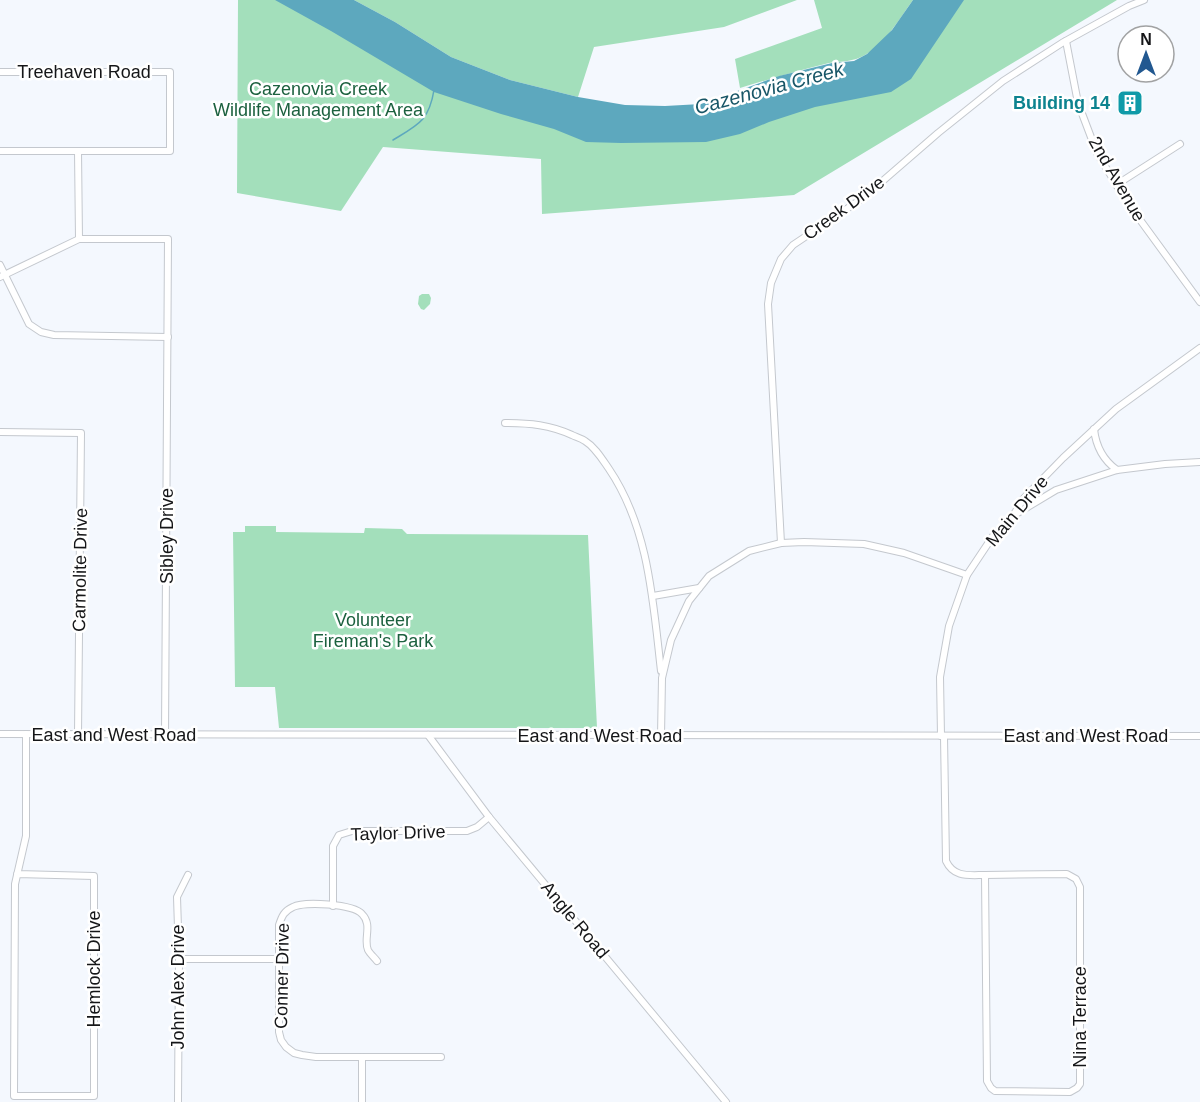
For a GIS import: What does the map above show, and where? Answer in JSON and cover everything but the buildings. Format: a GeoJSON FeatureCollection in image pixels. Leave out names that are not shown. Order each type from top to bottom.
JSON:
{"type":"FeatureCollection","features":[{"type":"Feature","properties":{"kind":"street","name":"Creek Drive"},"geometry":{"type":"LineString","coordinates":[[781,543],[768,304],[771,283],[781,259],[793,245],[863,198],[1003,81],[1066,41],[1144,0]]}},
{"type":"Feature","properties":{"kind":"street","name":"2nd Avenue"},"geometry":{"type":"LineString","coordinates":[[1066,41],[1078,103],[1097,153],[1126,202],[1200,302]]}},
{"type":"Feature","properties":{"kind":"street","name":"Treehaven Road"},"geometry":{"type":"LineString","coordinates":[[0,72],[170,72],[170,151],[0,151]]}},
{"type":"Feature","properties":{"kind":"street"},"geometry":{"type":"LineString","coordinates":[[1116,185],[1180,144]]}},
{"type":"Feature","properties":{"kind":"street"},"geometry":{"type":"LineString","coordinates":[[2,276],[79,239],[78,151]]}},
{"type":"Feature","properties":{"kind":"street","name":"Sibley Drive"},"geometry":{"type":"LineString","coordinates":[[79,239],[168,239],[165,735]]}},
{"type":"Feature","properties":{"kind":"street"},"geometry":{"type":"LineString","coordinates":[[0,265],[2,276],[29,324],[41,332],[54,335],[168,337]]}},
{"type":"Feature","properties":{"kind":"street","name":"Main Drive"},"geometry":{"type":"LineString","coordinates":[[943,736],[940,677],[948,626],[967,575],[993,536],[1012,516],[1023,499],[1063,458],[1116,409],[1200,348]]}},
{"type":"Feature","properties":{"kind":"street"},"geometry":{"type":"LineString","coordinates":[[505,423],[528,423],[557,428],[585,441],[600,455],[621,486],[638,530],[653,596],[662,678],[661,736]]}},
{"type":"Feature","properties":{"kind":"street"},"geometry":{"type":"LineString","coordinates":[[1094,429],[1095,438],[1104,460],[1118,470]]}},
{"type":"Feature","properties":{"kind":"street","name":"Carmolite Drive"},"geometry":{"type":"LineString","coordinates":[[0,432],[81,433],[78,735]]}},
{"type":"Feature","properties":{"kind":"street"},"geometry":{"type":"LineString","coordinates":[[1012,516],[1056,490],[1118,470],[1200,462]]}},
{"type":"Feature","properties":{"kind":"street"},"geometry":{"type":"LineString","coordinates":[[662,678],[671,640],[689,601],[709,576],[749,551],[781,543],[864,544],[904,553],[967,575]]}},
{"type":"Feature","properties":{"kind":"street"},"geometry":{"type":"LineString","coordinates":[[653,596],[700,588]]}},
{"type":"Feature","properties":{"kind":"street","name":"East and West Road"},"geometry":{"type":"LineString","coordinates":[[0,734],[1200,736]]}},
{"type":"Feature","properties":{"kind":"street"},"geometry":{"type":"LineString","coordinates":[[17,874],[26,836],[26,734]]}},
{"type":"Feature","properties":{"kind":"street","name":"Angle Road"},"geometry":{"type":"LineString","coordinates":[[428,735],[489,818],[726,1102]]}},
{"type":"Feature","properties":{"kind":"street","name":"Nina Terrace"},"geometry":{"type":"LineString","coordinates":[[943,736],[946,861],[948,866],[962,875],[1067,874],[1076,879],[1080,886],[1081,1079],[1080,1084],[1070,1092],[999,1092],[988,1085],[985,875]]}},
{"type":"Feature","properties":{"kind":"street","name":"Taylor Drive"},"geometry":{"type":"LineString","coordinates":[[333,906],[333,846],[339,835],[352,831],[467,831],[489,818]]}},
{"type":"Feature","properties":{"kind":"street","name":"Hemlock Drive"},"geometry":{"type":"LineString","coordinates":[[17,874],[94,876],[94,1096],[14,1096],[15,884],[17,874]]}},
{"type":"Feature","properties":{"kind":"street","name":"John Alex Drive"},"geometry":{"type":"LineString","coordinates":[[178,1102],[177,897],[188,875]]}},
{"type":"Feature","properties":{"kind":"street","name":"Conner Drive"},"geometry":{"type":"LineString","coordinates":[[333,906],[296,905],[282,915],[279,925],[279,1032],[281,1040],[294,1053],[316,1057],[441,1058]]}},
{"type":"Feature","properties":{"kind":"street"},"geometry":{"type":"LineString","coordinates":[[333,906],[352,908],[361,913],[367,923],[368,950],[377,961]]}},
{"type":"Feature","properties":{"kind":"street"},"geometry":{"type":"LineString","coordinates":[[179,959],[279,959]]}},
{"type":"Feature","properties":{"kind":"street"},"geometry":{"type":"LineString","coordinates":[[362,1057],[362,1102]]}},
{"type":"Feature","properties":{"kind":"green space","name":"Cazenovia Creek Wildlife Management Area"},"geometry":{"type":"Polygon","coordinates":[[[238,0],[314,0],[601,126],[884,74],[939,0],[1117,0],[794,195],[542,214],[541,159],[383,147],[341,211],[237,193],[238,0]]]}},
{"type":"Feature","properties":{"kind":"green space"},"geometry":{"type":"Polygon","coordinates":[[[354,0],[797,0],[724,27],[594,47],[578,97],[510,80],[451,57],[395,22],[354,0]]]}},
{"type":"Feature","properties":{"kind":"green space"},"geometry":{"type":"Polygon","coordinates":[[[814,0],[913,0],[886,38],[861,57],[829,63],[740,88],[735,59],[822,28],[814,0]]]}},
{"type":"Feature","properties":{"kind":"green space"},"geometry":{"type":"Polygon","coordinates":[[[429,294],[431,298],[430,304],[424,310],[418,304],[419,296],[429,294]]]}},
{"type":"Feature","properties":{"kind":"green space","name":"Volunteer Fireman's Park"},"geometry":{"type":"Polygon","coordinates":[[[245,526],[276,526],[276,532],[364,533],[365,528],[402,529],[407,534],[588,535],[597,728],[279,728],[275,687],[235,687],[233,532],[245,532],[245,526]]]}},
{"type":"Feature","properties":{"kind":"water","name":"Cazenovia Creek"},"geometry":{"type":"Polygon","coordinates":[[[275,0],[354,0],[395,22],[451,57],[510,80],[578,97],[625,105],[665,106],[701,104],[779,76],[832,63],[854,61],[867,54],[892,30],[913,0],[964,0],[911,79],[891,92],[815,107],[740,134],[706,142],[621,143],[586,142],[554,129],[434,92],[275,0]]]}},
{"type":"Feature","properties":{"kind":"waterway"},"geometry":{"type":"LineString","coordinates":[[393,140],[421,121],[429,109],[434,90]]}},
{"type":"Feature","properties":{"kind":"place","name":"Building 14"},"geometry":{"type":"Point","coordinates":[1130,103]}}]}
